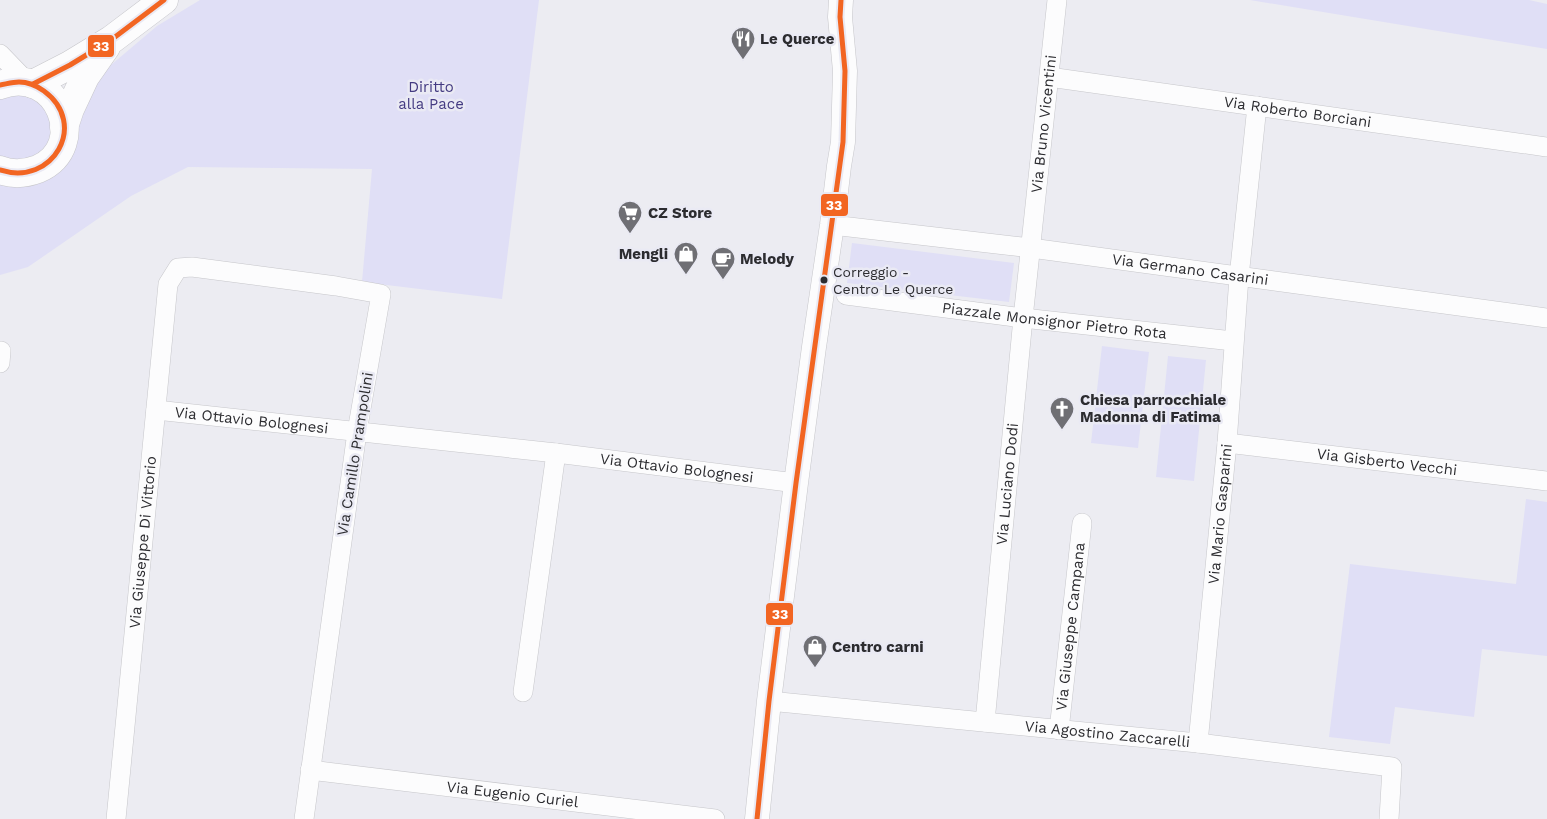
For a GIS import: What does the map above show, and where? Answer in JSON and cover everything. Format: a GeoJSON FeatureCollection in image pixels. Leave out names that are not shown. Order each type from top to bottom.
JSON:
{"type":"FeatureCollection","features":[{"type":"Feature","properties":{"kind":"main road"},"geometry":{"type":"LineString","coordinates":[[31,83],[70,65],[111,40],[164,0]]}},
{"type":"Feature","properties":{"kind":"main road"},"geometry":{"type":"LineString","coordinates":[[4,174],[30,172],[51,160],[62,143],[70,109],[85,77],[111,40]]}},
{"type":"Feature","properties":{"kind":"main road"},"geometry":{"type":"LineString","coordinates":[[0,85],[12,82],[31,83],[42,88],[55,100],[63,116],[64,128]]}},
{"type":"Feature","properties":{"kind":"street","name":"Via Bruno Vicentini"},"geometry":{"type":"LineString","coordinates":[[1031,248],[1057,0]]}},
{"type":"Feature","properties":{"kind":"street"},"geometry":{"type":"LineString","coordinates":[[757,819],[796,483],[843,142],[845,71],[838,6]]}},
{"type":"Feature","properties":{"kind":"street"},"geometry":{"type":"LineString","coordinates":[[0,54],[31,83]]}},
{"type":"Feature","properties":{"kind":"street","name":"Via Roberto Borciani"},"geometry":{"type":"LineString","coordinates":[[1049,77],[1547,146]]}},
{"type":"Feature","properties":{"kind":"street","name":"Via Mario Gasparini"},"geometry":{"type":"LineString","coordinates":[[1198,743],[1227,443],[1239,277],[1257,106]]}},
{"type":"Feature","properties":{"kind":"street","name":"Via Germano Casarini"},"geometry":{"type":"LineString","coordinates":[[832,225],[1031,248],[1547,318]]}},
{"type":"Feature","properties":{"kind":"street","name":"Via Luciano Dodi"},"geometry":{"type":"LineString","coordinates":[[985,722],[1031,248]]}},
{"type":"Feature","properties":{"kind":"street","name":"Via Camillo Prampolini"},"geometry":{"type":"LineString","coordinates":[[178,268],[192,267],[336,286],[381,294],[357,432],[304,819]]}},
{"type":"Feature","properties":{"kind":"street","name":"Via Giuseppe Di Vittorio"},"geometry":{"type":"LineString","coordinates":[[116,819],[168,284],[178,268]]}},
{"type":"Feature","properties":{"kind":"street","name":"Piazzale Monsignor Pietro Rota"},"geometry":{"type":"LineString","coordinates":[[846,296],[1234,341]]}},
{"type":"Feature","properties":{"kind":"street","name":"Via Ottavio Bolognesi"},"geometry":{"type":"LineString","coordinates":[[156,410],[556,453],[796,483]]}},
{"type":"Feature","properties":{"kind":"street","name":"Via Gisberto Vecchi"},"geometry":{"type":"LineString","coordinates":[[1227,443],[1547,480]]}},
{"type":"Feature","properties":{"kind":"street"},"geometry":{"type":"LineString","coordinates":[[522,692],[556,453]]}},
{"type":"Feature","properties":{"kind":"street","name":"Via Giuseppe Campana"},"geometry":{"type":"LineString","coordinates":[[1059,730],[1082,523]]}},
{"type":"Feature","properties":{"kind":"street","name":"Via Agostino Zaccarelli"},"geometry":{"type":"LineString","coordinates":[[770,700],[1198,743],[1392,766],[1389,819]]}},
{"type":"Feature","properties":{"kind":"street","name":"Via Eugenio Curiel"},"geometry":{"type":"LineString","coordinates":[[310,770],[715,819]]}},
{"type":"Feature","properties":{"kind":"green space","name":"Diritto alla Pace"},"geometry":{"type":"Polygon","coordinates":[[[200,0],[539,0],[502,299],[362,282],[372,169],[188,167],[131,196],[28,267],[0,275],[0,97],[14,92],[59,109],[157,26],[200,0]]]}},
{"type":"Feature","properties":{"kind":"green space"},"geometry":{"type":"Polygon","coordinates":[[[1250,0],[1529,0],[1547,4],[1547,49],[1250,0]]]}},
{"type":"Feature","properties":{"kind":"green space"},"geometry":{"type":"Polygon","coordinates":[[[852,243],[1014,263],[1009,302],[847,283],[852,243]]]}},
{"type":"Feature","properties":{"kind":"green space"},"geometry":{"type":"Polygon","coordinates":[[[1102,346],[1149,352],[1138,448],[1091,443],[1102,346]]]}},
{"type":"Feature","properties":{"kind":"green space"},"geometry":{"type":"Polygon","coordinates":[[[1168,356],[1206,360],[1194,481],[1156,477],[1168,356]]]}},
{"type":"Feature","properties":{"kind":"green space"},"geometry":{"type":"Polygon","coordinates":[[[1526,499],[1547,502],[1547,656],[1482,649],[1474,717],[1395,707],[1390,744],[1329,737],[1350,564],[1516,584],[1526,499]]]}},
{"type":"Feature","properties":{"kind":"transit line","name":"33"},"geometry":{"type":"LineString","coordinates":[[33,84],[70,65],[111,40],[164,0]]}},
{"type":"Feature","properties":{"kind":"transit line","name":"33"},"geometry":{"type":"LineString","coordinates":[[757,819],[769,701],[796,483],[843,142],[845,71],[840,17],[841,0]]}},
{"type":"Feature","properties":{"kind":"transit line","name":"33"},"geometry":{"type":"LineString","coordinates":[[0,85],[22,82],[38,87],[57,105],[64,120],[64,135],[59,149],[49,161],[36,169],[19,173],[0,170]]}},
{"type":"Feature","properties":{"kind":"place","name":"Le Querce"},"geometry":{"type":"Point","coordinates":[743,60]}},
{"type":"Feature","properties":{"kind":"place","name":"CZ Store"},"geometry":{"type":"Point","coordinates":[630,234]}},
{"type":"Feature","properties":{"kind":"place","name":"Mengli"},"geometry":{"type":"Point","coordinates":[686,275]}},
{"type":"Feature","properties":{"kind":"place","name":"Melody"},"geometry":{"type":"Point","coordinates":[723,280]}},
{"type":"Feature","properties":{"kind":"place","name":"Correggio - Centro Le Querce"},"geometry":{"type":"Point","coordinates":[824,280]}},
{"type":"Feature","properties":{"kind":"place","name":"Chiesa parrocchiale Madonna di Fatima"},"geometry":{"type":"Point","coordinates":[1062,430]}},
{"type":"Feature","properties":{"kind":"place","name":"Centro carni"},"geometry":{"type":"Point","coordinates":[815,668]}}]}
